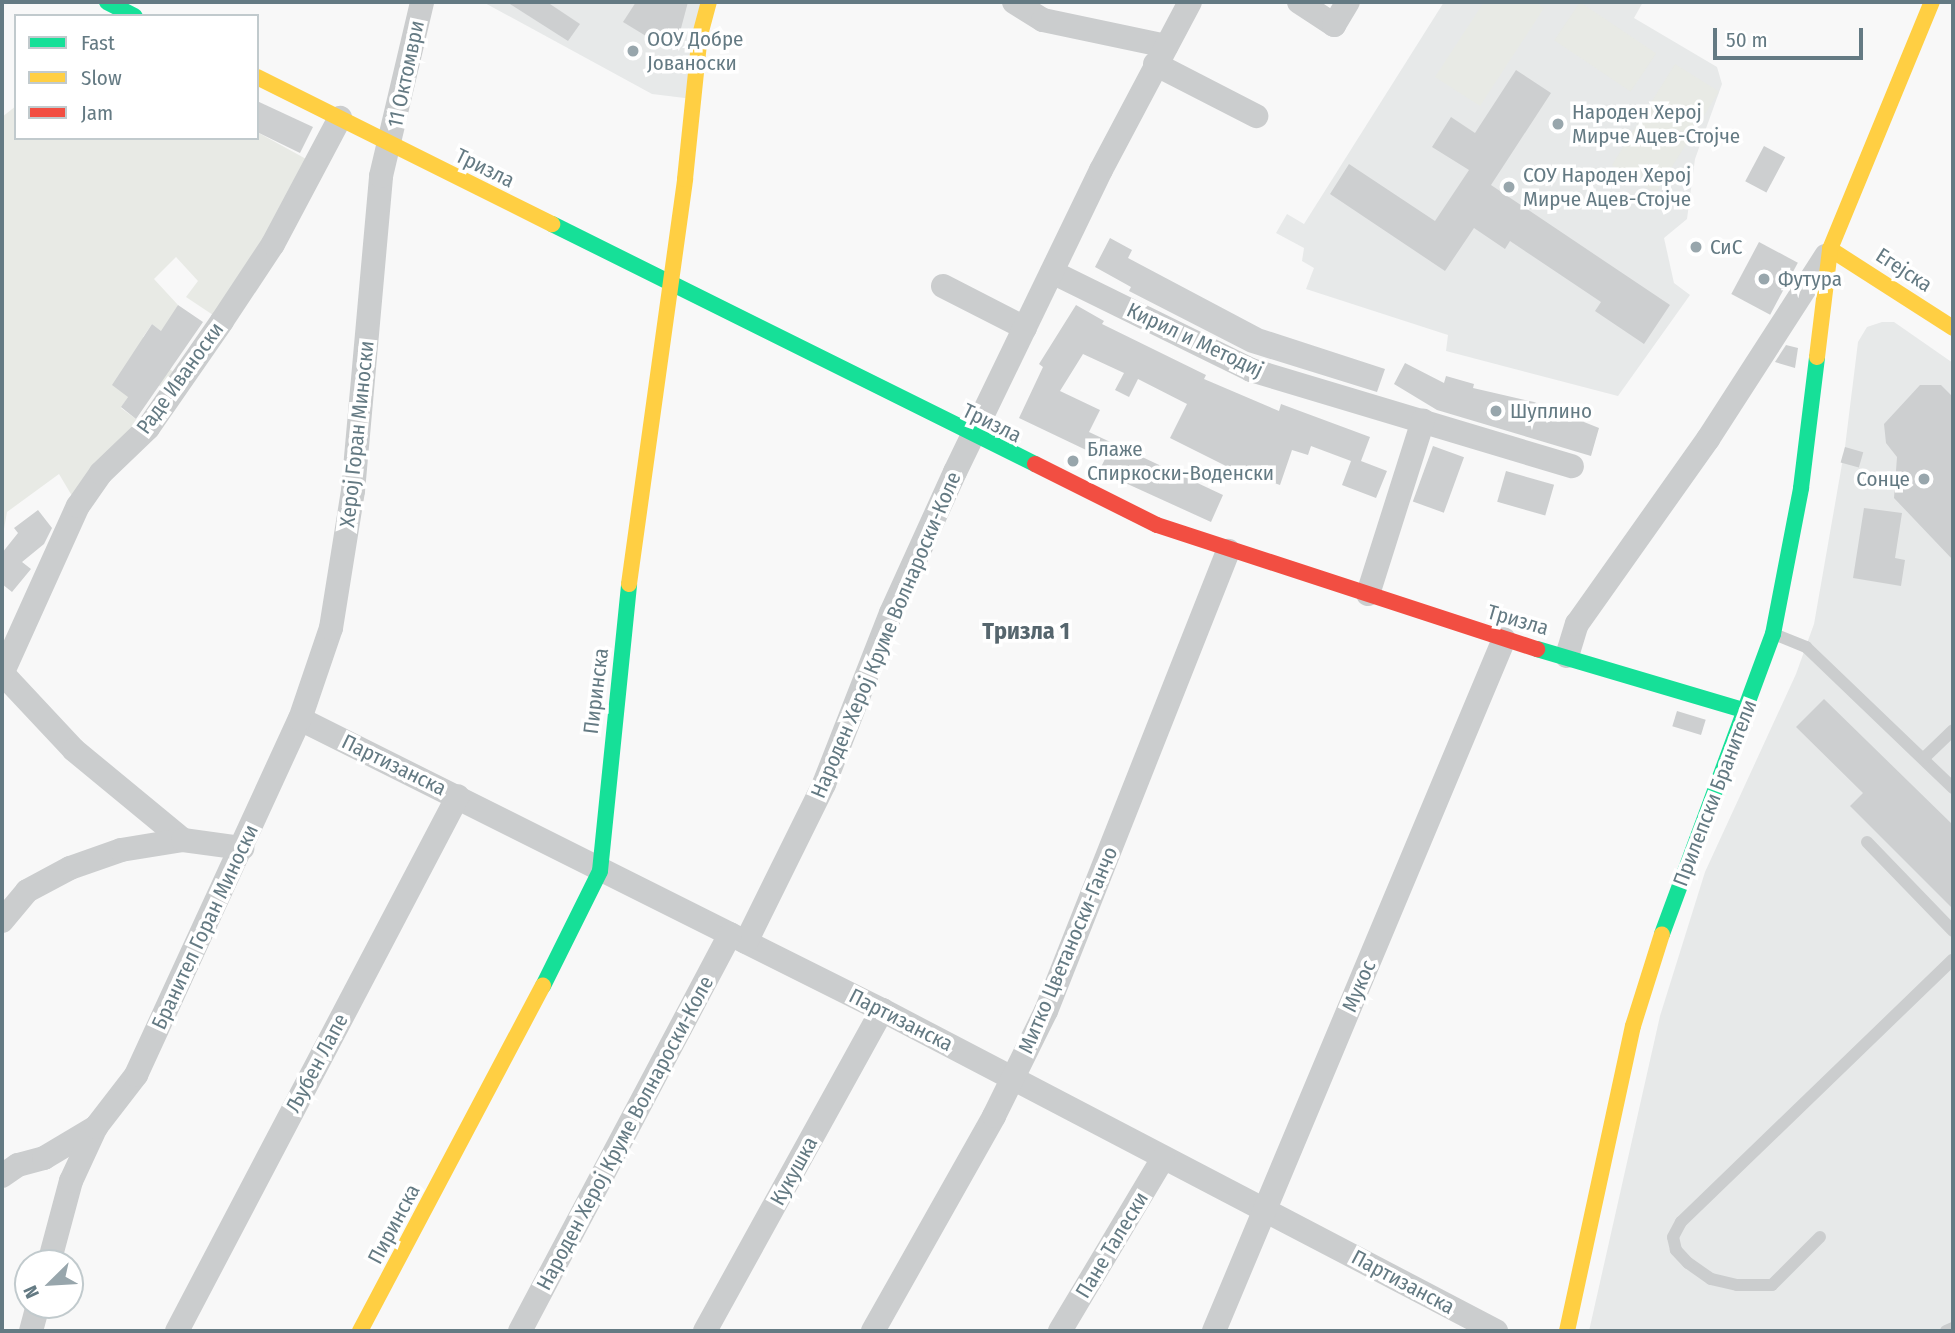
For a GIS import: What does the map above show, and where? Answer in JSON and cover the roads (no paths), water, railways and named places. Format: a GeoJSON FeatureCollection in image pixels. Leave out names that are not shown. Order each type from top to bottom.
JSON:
{"type":"FeatureCollection","features":[{"type":"Feature","properties":{"kind":"street"},"geometry":{"type":"LineString","coordinates":[[107,2],[131,14]]}},
{"type":"Feature","properties":{"kind":"street","name":"11 Октомври"},"geometry":{"type":"LineString","coordinates":[[391,145],[422,2]]}},
{"type":"Feature","properties":{"kind":"street","name":"Пиринска"},"geometry":{"type":"LineString","coordinates":[[360,1331],[600,871],[615,701],[667,282],[685,179],[700,35],[709,2]]}},
{"type":"Feature","properties":{"kind":"street"},"geometry":{"type":"LineString","coordinates":[[1014,2],[1043,20],[1161,55],[1256,116]]}},
{"type":"Feature","properties":{"kind":"street","name":"Народен Херој Круме Волнароски-Коле"},"geometry":{"type":"LineString","coordinates":[[520,1331],[824,785],[891,614],[972,436],[1161,55],[1190,2]]}},
{"type":"Feature","properties":{"kind":"street"},"geometry":{"type":"LineString","coordinates":[[1299,2],[1334,25],[1348,2]]}},
{"type":"Feature","properties":{"kind":"street","name":"Прилепски Бранители"},"geometry":{"type":"LineString","coordinates":[[1567,656],[1577,624],[1708,439],[1830,249],[1932,2]]}},
{"type":"Feature","properties":{"kind":"street","name":"Тризла"},"geometry":{"type":"LineString","coordinates":[[259,78],[1157,526],[1504,639],[1746,711]]}},
{"type":"Feature","properties":{"kind":"street","name":"Раде Иваноски"},"geometry":{"type":"LineString","coordinates":[[183,840],[74,750],[2,673],[78,506],[101,473],[148,428],[229,310],[273,244],[340,118]]}},
{"type":"Feature","properties":{"kind":"street","name":"Херој Горан Миноски"},"geometry":{"type":"LineString","coordinates":[[300,719],[331,628],[351,504],[381,176],[391,145]]}},
{"type":"Feature","properties":{"kind":"street","name":"Прилепски Бранители"},"geometry":{"type":"LineString","coordinates":[[1567,1331],[1633,1027],[1667,918],[1773,634],[1801,488],[1830,249]]}},
{"type":"Feature","properties":{"kind":"street","name":"Егејска"},"geometry":{"type":"LineString","coordinates":[[1830,249],[1953,328]]}},
{"type":"Feature","properties":{"kind":"street","name":"Кирил и Методиј"},"geometry":{"type":"LineString","coordinates":[[1052,272],[1251,370],[1572,466]]}},
{"type":"Feature","properties":{"kind":"street"},"geometry":{"type":"LineString","coordinates":[[943,286],[1025,328]]}},
{"type":"Feature","properties":{"kind":"street"},"geometry":{"type":"LineString","coordinates":[[1368,594],[1423,421]]}},
{"type":"Feature","properties":{"kind":"street","name":"Митко Цветаноски-Ганчо"},"geometry":{"type":"LineString","coordinates":[[873,1331],[1014,1077],[1046,1011],[1228,551]]}},
{"type":"Feature","properties":{"kind":"street","name":"Мукос"},"geometry":{"type":"LineString","coordinates":[[1214,1331],[1504,639]]}},
{"type":"Feature","properties":{"kind":"street","name":"Партизанска"},"geometry":{"type":"LineString","coordinates":[[300,719],[1014,1077],[1163,1158],[1266,1209],[1496,1331]]}},
{"type":"Feature","properties":{"kind":"street","name":"Бранител Горан Миноски"},"geometry":{"type":"LineString","coordinates":[[53,1249],[71,1181],[96,1127],[136,1074],[300,719]]}},
{"type":"Feature","properties":{"kind":"street","name":"Љубен Лапе"},"geometry":{"type":"LineString","coordinates":[[177,1331],[458,796]]}},
{"type":"Feature","properties":{"kind":"street"},"geometry":{"type":"LineString","coordinates":[[2,921],[27,891],[70,868],[121,850],[183,840],[242,848]]}},
{"type":"Feature","properties":{"kind":"street","name":"Кукушка"},"geometry":{"type":"LineString","coordinates":[[705,1331],[883,1010]]}},
{"type":"Feature","properties":{"kind":"street","name":"Бранител Горан Миноски"},"geometry":{"type":"LineString","coordinates":[[2,1176],[96,1127]]}},
{"type":"Feature","properties":{"kind":"street","name":"Пане Талески"},"geometry":{"type":"LineString","coordinates":[[1060,1331],[1163,1158]]}},
{"type":"Feature","properties":{"kind":"lane"},"geometry":{"type":"LineString","coordinates":[[1773,634],[1806,648],[1953,788]]}},
{"type":"Feature","properties":{"kind":"lane"},"geometry":{"type":"LineString","coordinates":[[1924,758],[1953,730]]}},
{"type":"Feature","properties":{"kind":"lane"},"geometry":{"type":"LineString","coordinates":[[1867,842],[1953,931]]}},
{"type":"Feature","properties":{"kind":"lane"},"geometry":{"type":"LineString","coordinates":[[1820,1237],[1772,1285],[1737,1285],[1711,1279],[1676,1250],[1673,1237],[1681,1222],[1953,959]]}},
{"type":"Feature","properties":{"kind":"lane"},"geometry":{"type":"LineString","coordinates":[[1946,1331],[1953,1328]]}},
{"type":"Feature","properties":{"kind":"place","name":"ООУ Добре Јованоски"},"geometry":{"type":"Point","coordinates":[633,51]}},
{"type":"Feature","properties":{"kind":"place","name":"Народен Херој Мирче Ацев-Стојче"},"geometry":{"type":"Point","coordinates":[1558,124]}},
{"type":"Feature","properties":{"kind":"place","name":"СОУ Народен Херој Мирче Ацев-Стојче"},"geometry":{"type":"Point","coordinates":[1509,187]}},
{"type":"Feature","properties":{"kind":"place","name":"СиС"},"geometry":{"type":"Point","coordinates":[1696,247]}},
{"type":"Feature","properties":{"kind":"place","name":"Футура"},"geometry":{"type":"Point","coordinates":[1764,279]}},
{"type":"Feature","properties":{"kind":"place","name":"Шуплино"},"geometry":{"type":"Point","coordinates":[1496,411]}},
{"type":"Feature","properties":{"kind":"place","name":"Блаже Спиркоски-Воденски"},"geometry":{"type":"Point","coordinates":[1073,461]}},
{"type":"Feature","properties":{"kind":"place","name":"Сонце"},"geometry":{"type":"Point","coordinates":[1924,479]}},
{"type":"Feature","properties":{"kind":"district","name":"Тризла 1"},"geometry":{"type":"Point","coordinates":[1026,632]}}]}
